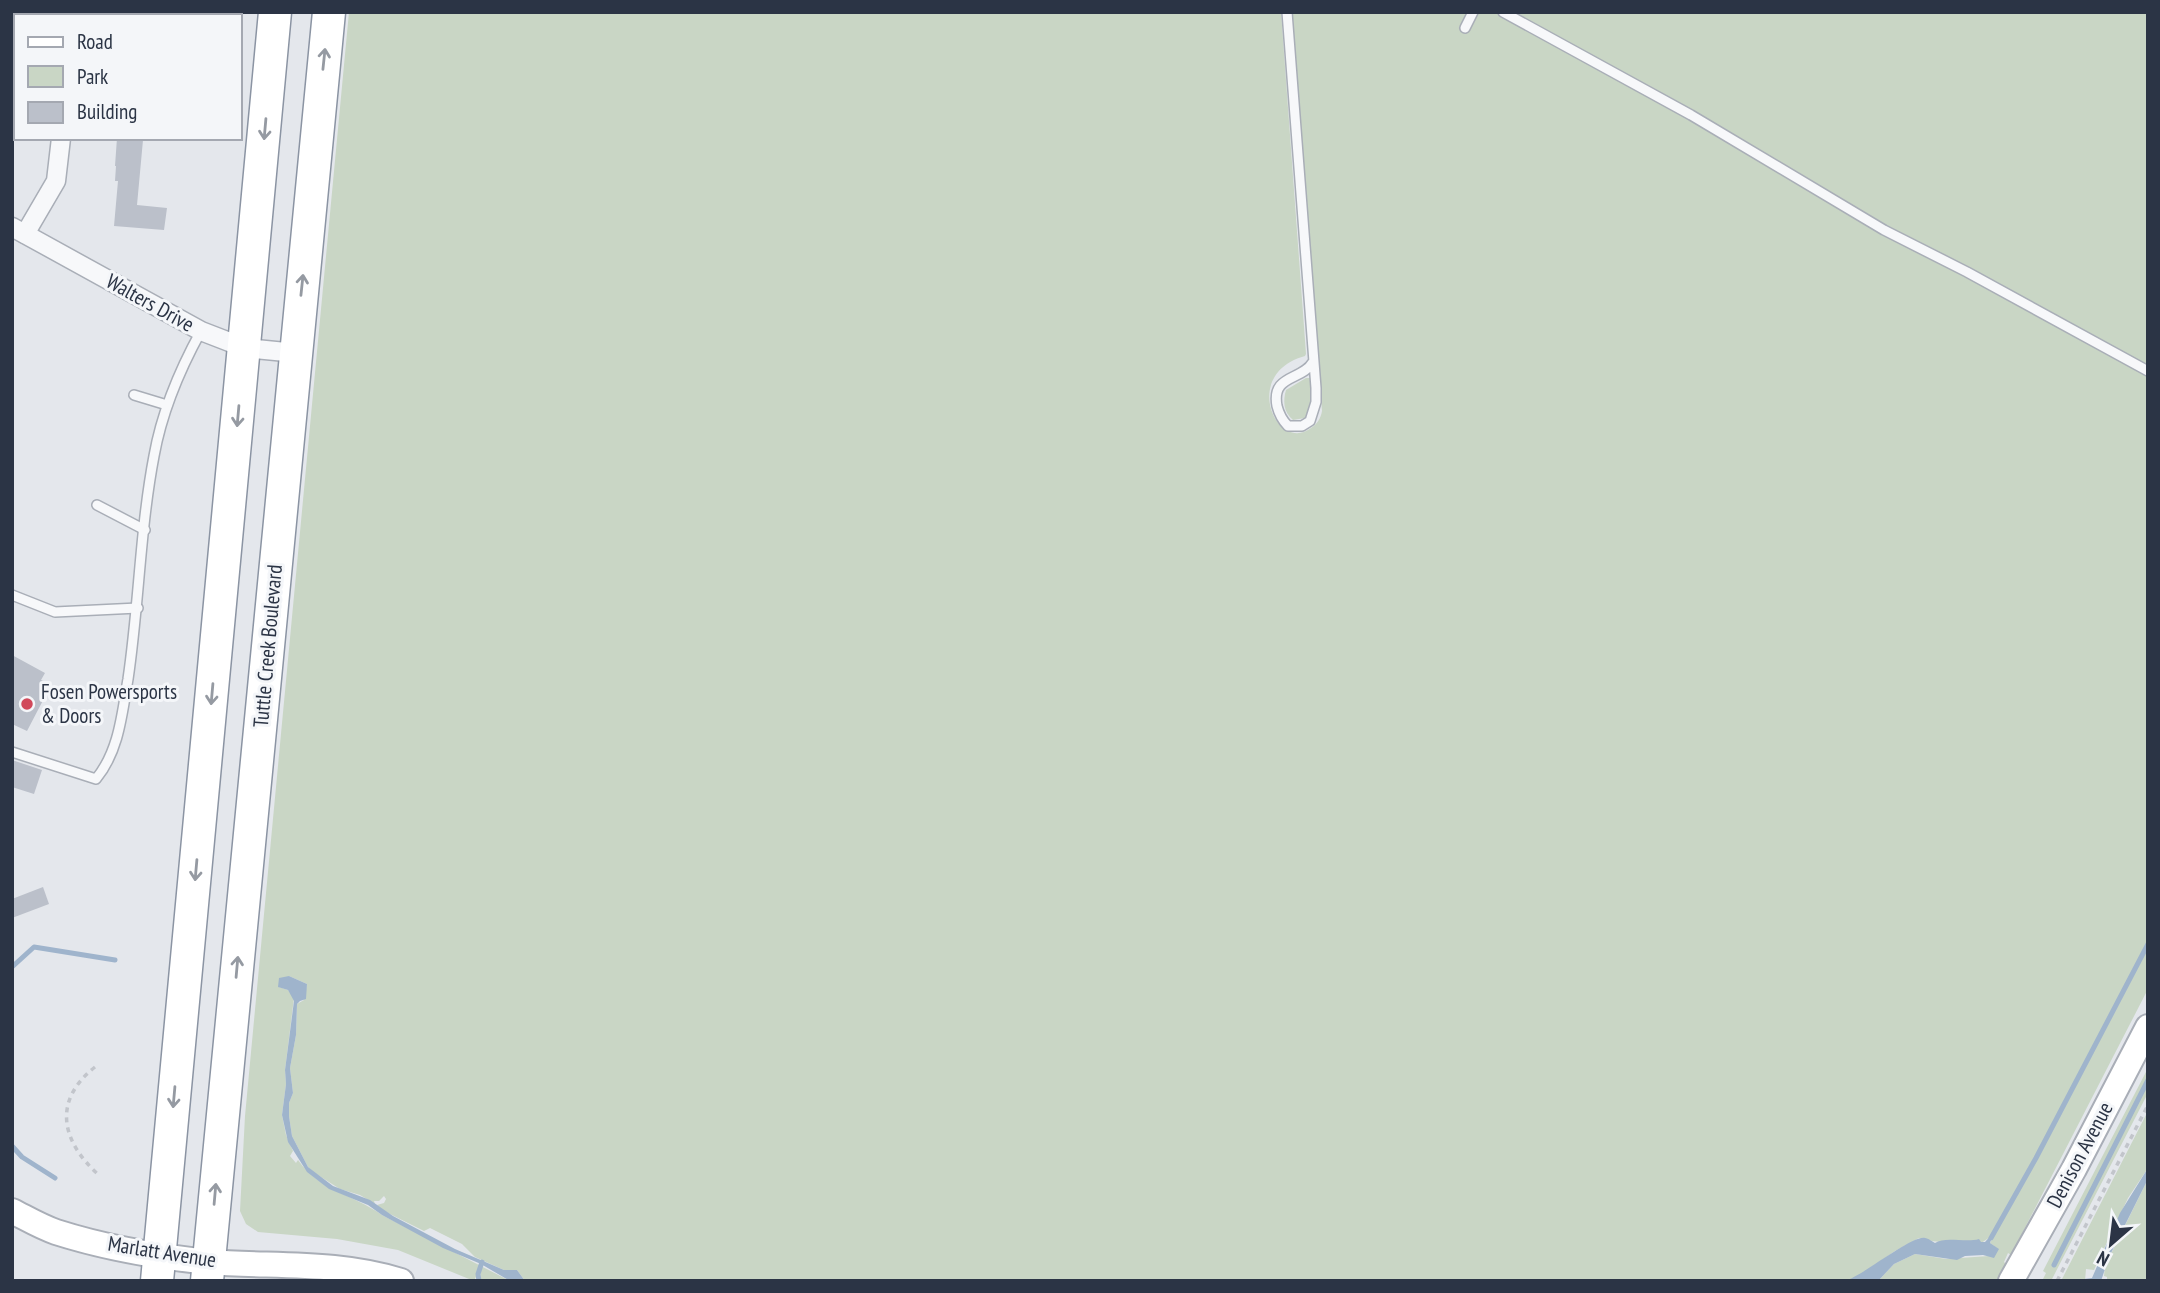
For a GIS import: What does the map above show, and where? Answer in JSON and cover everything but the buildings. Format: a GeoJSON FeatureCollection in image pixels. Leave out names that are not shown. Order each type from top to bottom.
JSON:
{"type":"FeatureCollection","features":[{"type":"Feature","properties":{"kind":"highway"},"geometry":{"type":"LineString","coordinates":[[158,1268],[275,12]]}},
{"type":"Feature","properties":{"kind":"highway","name":"Tuttle Creek Boulevard"},"geometry":{"type":"LineString","coordinates":[[208,1271],[329,12]]}},
{"type":"Feature","properties":{"kind":"street"},"geometry":{"type":"LineString","coordinates":[[18,231],[56,181],[61,140]]}},
{"type":"Feature","properties":{"kind":"street","name":"Walters Drive"},"geometry":{"type":"LineString","coordinates":[[18,231],[201,331],[245,348],[296,353]]}},
{"type":"Feature","properties":{"kind":"street","name":"Denison Avenue"},"geometry":{"type":"LineString","coordinates":[[2011,1281],[2074,1169],[2148,1027]]}},
{"type":"Feature","properties":{"kind":"street","name":"Marlatt Avenue"},"geometry":{"type":"LineString","coordinates":[[12,1211],[54,1231],[158,1268],[208,1271],[306,1264],[382,1275],[401,1281]]}},
{"type":"Feature","properties":{"kind":"lane"},"geometry":{"type":"LineString","coordinates":[[1287,12],[1316,402],[1310,421],[1302,426],[1288,426],[1283,421],[1277,404],[1279,387],[1284,381],[1306,372],[1313,362]]}},
{"type":"Feature","properties":{"kind":"lane"},"geometry":{"type":"LineString","coordinates":[[1465,28],[1473,12]]}},
{"type":"Feature","properties":{"kind":"lane"},"geometry":{"type":"LineString","coordinates":[[1503,12],[1691,115],[1884,230],[2148,371]]}},
{"type":"Feature","properties":{"kind":"lane"},"geometry":{"type":"LineString","coordinates":[[12,752],[96,779],[108,764],[120,727],[138,608],[154,458],[167,405],[180,369],[201,331]]}},
{"type":"Feature","properties":{"kind":"lane"},"geometry":{"type":"LineString","coordinates":[[134,395],[167,405]]}},
{"type":"Feature","properties":{"kind":"lane"},"geometry":{"type":"LineString","coordinates":[[97,505],[145,530]]}},
{"type":"Feature","properties":{"kind":"lane"},"geometry":{"type":"LineString","coordinates":[[12,596],[55,612],[138,608]]}},
{"type":"Feature","properties":{"kind":"path"},"geometry":{"type":"LineString","coordinates":[[96,1067],[82,1077],[65,1111],[68,1135],[86,1164],[100,1176]]}},
{"type":"Feature","properties":{"kind":"path"},"geometry":{"type":"LineString","coordinates":[[2057,1281],[2148,1105]]}},
{"type":"Feature","properties":{"kind":"green space"},"geometry":{"type":"Polygon","coordinates":[[[349,12],[1281,12],[1306,354],[1285,365],[1274,379],[1269,394],[1277,421],[1287,430],[1298,433],[1315,425],[1322,411],[1292,12],[2148,12],[2148,989],[2011,1255],[2008,1253],[2004,1262],[2006,1264],[1997,1281],[1878,1281],[1894,1264],[1915,1254],[1946,1259],[1989,1256],[1998,1249],[1990,1243],[1995,1234],[1981,1243],[1940,1242],[1919,1238],[1858,1277],[1845,1281],[525,1281],[517,1270],[504,1270],[475,1257],[462,1244],[430,1228],[424,1231],[382,1210],[377,1205],[384,1203],[384,1196],[379,1201],[374,1201],[375,1204],[360,1195],[340,1189],[308,1167],[292,1136],[289,1116],[289,1103],[293,1093],[290,1068],[296,1035],[297,1004],[304,1000],[307,984],[289,976],[279,987],[288,990],[294,998],[282,1115],[293,1151],[290,1156],[327,1186],[510,1281],[481,1281],[480,1268],[474,1281],[398,1250],[337,1239],[258,1232],[246,1224],[240,1211],[245,1116],[349,12]]]}},
{"type":"Feature","properties":{"kind":"green space"},"geometry":{"type":"Polygon","coordinates":[[[1310,378],[1310,408],[1305,418],[1293,420],[1285,406],[1286,390],[1310,378]]]}},
{"type":"Feature","properties":{"kind":"green space"},"geometry":{"type":"Polygon","coordinates":[[[2148,1068],[2148,1093],[2051,1281],[2042,1281],[2046,1273],[2043,1271],[2148,1068]]]}},
{"type":"Feature","properties":{"kind":"green space"},"geometry":{"type":"Polygon","coordinates":[[[2148,1111],[2148,1168],[2128,1198],[2094,1270],[2086,1269],[2085,1281],[2061,1281],[2148,1111]]]}},
{"type":"Feature","properties":{"kind":"green space"},"geometry":{"type":"Polygon","coordinates":[[[2148,1179],[2148,1281],[2107,1281],[2104,1276],[2105,1266],[2148,1179]]]}},
{"type":"Feature","properties":{"kind":"water"},"geometry":{"type":"Polygon","coordinates":[[[289,976],[307,984],[306,999],[297,1004],[296,1035],[290,1068],[293,1093],[289,1103],[289,1116],[292,1136],[308,1167],[333,1186],[370,1200],[393,1216],[455,1249],[504,1270],[517,1270],[525,1281],[510,1281],[481,1264],[443,1248],[368,1205],[329,1189],[307,1172],[288,1142],[282,1115],[294,1001],[288,990],[278,987],[279,978],[289,976]]]}},
{"type":"Feature","properties":{"kind":"water"},"geometry":{"type":"Polygon","coordinates":[[[2148,1168],[2148,1179],[2109,1257],[2101,1281],[2085,1281],[2084,1279],[2092,1278],[2120,1213],[2148,1168]]]}},
{"type":"Feature","properties":{"kind":"water"},"geometry":{"type":"Polygon","coordinates":[[[1994,1232],[1990,1243],[1999,1249],[1994,1258],[1983,1255],[1965,1256],[1957,1260],[1915,1254],[1894,1264],[1878,1281],[1845,1281],[1919,1239],[1926,1238],[1935,1243],[1944,1240],[1979,1239],[1985,1242],[1994,1232]]]}},
{"type":"Feature","properties":{"kind":"waterway"},"geometry":{"type":"LineString","coordinates":[[1991,1238],[2148,944]]}},
{"type":"Feature","properties":{"kind":"waterway"},"geometry":{"type":"LineString","coordinates":[[12,967],[34,947],[115,960]]}},
{"type":"Feature","properties":{"kind":"waterway"},"geometry":{"type":"LineString","coordinates":[[2054,1265],[2148,1080]]}},
{"type":"Feature","properties":{"kind":"waterway"},"geometry":{"type":"LineString","coordinates":[[12,1146],[22,1157],[55,1178]]}},
{"type":"Feature","properties":{"kind":"waterway"},"geometry":{"type":"LineString","coordinates":[[479,1281],[482,1262]]}},
{"type":"Feature","properties":{"kind":"place","name":"Fosen Powersports & Doors"},"geometry":{"type":"Point","coordinates":[27,704]}}]}
